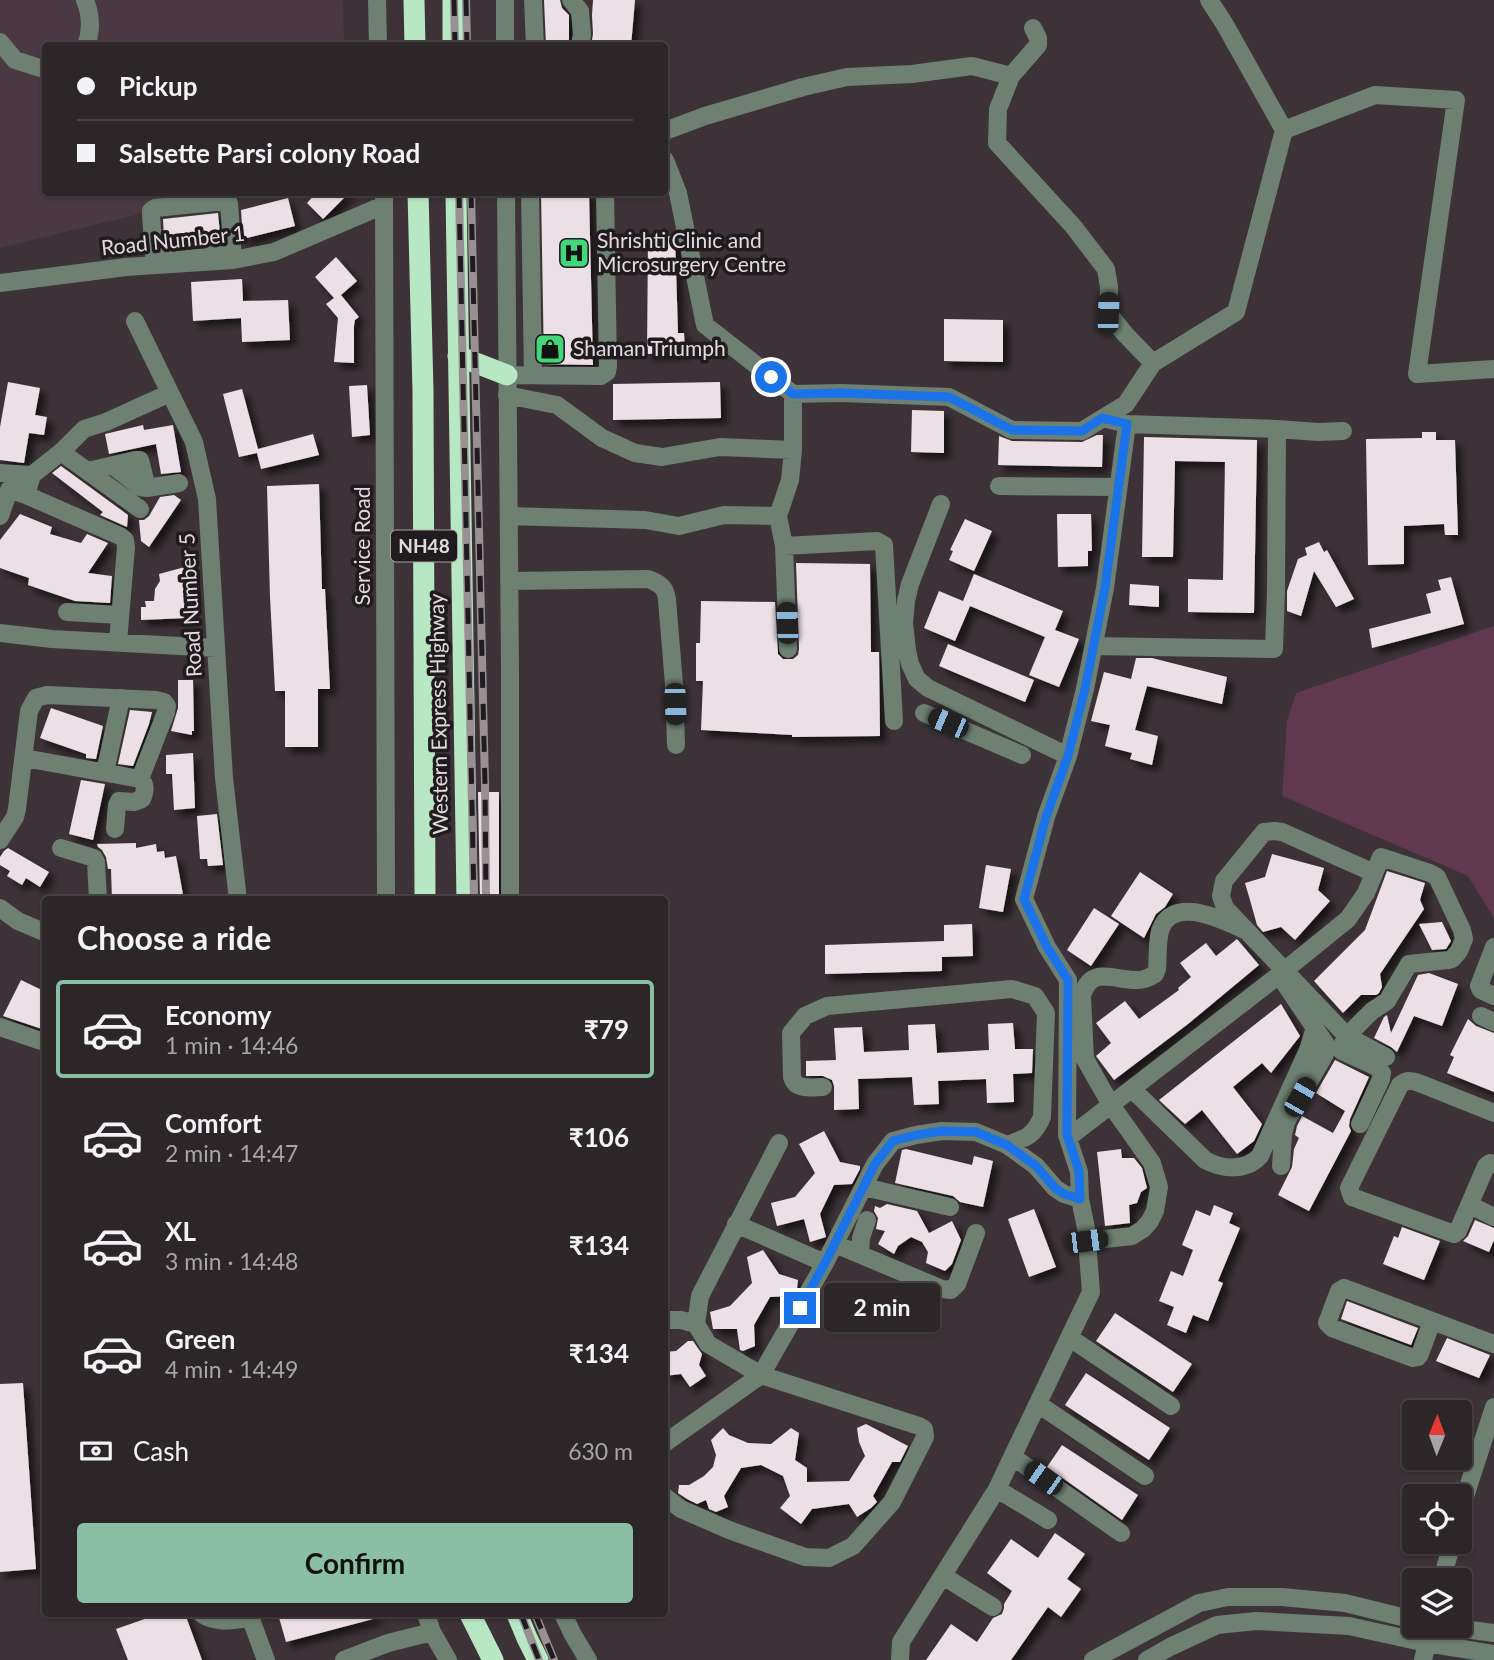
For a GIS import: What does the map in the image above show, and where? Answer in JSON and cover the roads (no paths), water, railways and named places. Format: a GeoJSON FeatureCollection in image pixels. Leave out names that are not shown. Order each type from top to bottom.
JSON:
{"type":"FeatureCollection","features":[{"type":"Feature","properties":{"kind":"highway"},"geometry":{"type":"LineString","coordinates":[[414,0],[415,42]]}},
{"type":"Feature","properties":{"kind":"highway"},"geometry":{"type":"LineString","coordinates":[[453,0],[453,42]]}},
{"type":"Feature","properties":{"kind":"highway","name":"Western Express Highway"},"geometry":{"type":"LineString","coordinates":[[418,196],[424,404],[425,896]]}},
{"type":"Feature","properties":{"kind":"highway","name":"Western Express Highway"},"geometry":{"type":"LineString","coordinates":[[456,196],[467,896]]}},
{"type":"Feature","properties":{"kind":"highway"},"geometry":{"type":"LineString","coordinates":[[458,356],[507,385]]}},
{"type":"Feature","properties":{"kind":"highway"},"geometry":{"type":"LineString","coordinates":[[472,1617],[493,1660]]}},
{"type":"Feature","properties":{"kind":"highway"},"geometry":{"type":"LineString","coordinates":[[518,1617],[538,1660]]}},
{"type":"Feature","properties":{"kind":"street"},"geometry":{"type":"LineString","coordinates":[[85,0],[91,26],[87,42]]}},
{"type":"Feature","properties":{"kind":"street"},"geometry":{"type":"LineString","coordinates":[[377,0],[378,42]]}},
{"type":"Feature","properties":{"kind":"street"},"geometry":{"type":"LineString","coordinates":[[505,0],[505,42]]}},
{"type":"Feature","properties":{"kind":"street"},"geometry":{"type":"LineString","coordinates":[[533,0],[535,42]]}},
{"type":"Feature","properties":{"kind":"street"},"geometry":{"type":"LineString","coordinates":[[571,0],[580,11],[580,42]]}},
{"type":"Feature","properties":{"kind":"street"},"geometry":{"type":"LineString","coordinates":[[668,168],[678,193],[705,325],[793,394],[949,397],[1012,430],[1082,431],[1126,404],[1153,363],[1236,312],[1284,130],[1209,0]]}},
{"type":"Feature","properties":{"kind":"street"},"geometry":{"type":"LineString","coordinates":[[1033,28],[1038,45],[1011,76],[998,109],[998,143],[1073,226],[1107,269],[1108,313],[1153,363]]}},
{"type":"Feature","properties":{"kind":"street"},"geometry":{"type":"LineString","coordinates":[[0,42],[15,60],[42,68]]}},
{"type":"Feature","properties":{"kind":"street"},"geometry":{"type":"LineString","coordinates":[[668,130],[803,87],[847,78],[912,74],[972,66],[1011,76]]}},
{"type":"Feature","properties":{"kind":"street"},"geometry":{"type":"LineString","coordinates":[[1284,130],[1374,95],[1456,100],[1417,374],[1494,369]]}},
{"type":"Feature","properties":{"kind":"street"},"geometry":{"type":"LineString","coordinates":[[506,196],[510,896]]}},
{"type":"Feature","properties":{"kind":"street"},"geometry":{"type":"LineString","coordinates":[[530,196],[533,375]]}},
{"type":"Feature","properties":{"kind":"street"},"geometry":{"type":"LineString","coordinates":[[507,385],[533,375],[601,376],[607,372],[605,196]]}},
{"type":"Feature","properties":{"kind":"street","name":"Road Number 1"},"geometry":{"type":"LineString","coordinates":[[0,283],[126,267],[154,258],[274,252],[384,199]]}},
{"type":"Feature","properties":{"kind":"street","name":"Service Road"},"geometry":{"type":"LineString","coordinates":[[384,199],[386,896]]}},
{"type":"Feature","properties":{"kind":"street"},"geometry":{"type":"LineString","coordinates":[[154,258],[150,216],[153,209],[225,201],[229,204],[232,252]]}},
{"type":"Feature","properties":{"kind":"street","name":"Road Number 5"},"geometry":{"type":"LineString","coordinates":[[135,321],[194,442],[207,499],[224,778],[238,896]]}},
{"type":"Feature","properties":{"kind":"street"},"geometry":{"type":"LineString","coordinates":[[507,385],[557,405],[602,438],[635,453],[662,457],[720,447],[793,450]]}},
{"type":"Feature","properties":{"kind":"street"},"geometry":{"type":"LineString","coordinates":[[26,495],[32,475],[84,429],[170,393]]}},
{"type":"Feature","properties":{"kind":"street"},"geometry":{"type":"LineString","coordinates":[[788,649],[785,546],[778,516],[790,480],[793,394]]}},
{"type":"Feature","properties":{"kind":"street"},"geometry":{"type":"LineString","coordinates":[[1102,418],[1127,424],[1343,431]]}},
{"type":"Feature","properties":{"kind":"street"},"geometry":{"type":"LineString","coordinates":[[900,1660],[901,1642],[997,1489],[1091,1292],[1079,1171],[1068,1138],[1068,980],[1047,947],[1024,899],[1046,817],[1068,756],[1085,689],[1105,588],[1127,424]]}},
{"type":"Feature","properties":{"kind":"street"},"geometry":{"type":"LineString","coordinates":[[1094,646],[1274,649],[1277,429]]}},
{"type":"Feature","properties":{"kind":"street"},"geometry":{"type":"LineString","coordinates":[[61,452],[140,509]]}},
{"type":"Feature","properties":{"kind":"street"},"geometry":{"type":"LineString","coordinates":[[88,471],[140,460],[147,488],[179,483]]}},
{"type":"Feature","properties":{"kind":"street"},"geometry":{"type":"LineString","coordinates":[[0,473],[32,475]]}},
{"type":"Feature","properties":{"kind":"street"},"geometry":{"type":"LineString","coordinates":[[999,486],[1118,487]]}},
{"type":"Feature","properties":{"kind":"street"},"geometry":{"type":"LineString","coordinates":[[0,516],[11,490],[123,538],[126,547],[118,642]]}},
{"type":"Feature","properties":{"kind":"street"},"geometry":{"type":"LineString","coordinates":[[941,505],[906,601],[906,650],[917,679],[928,688],[1068,756]]}},
{"type":"Feature","properties":{"kind":"street"},"geometry":{"type":"LineString","coordinates":[[509,516],[645,520],[679,526],[724,515],[778,516]]}},
{"type":"Feature","properties":{"kind":"street"},"geometry":{"type":"LineString","coordinates":[[785,546],[877,541],[884,545],[894,721]]}},
{"type":"Feature","properties":{"kind":"street"},"geometry":{"type":"LineString","coordinates":[[509,581],[648,579],[663,587],[667,600],[674,684],[676,745]]}},
{"type":"Feature","properties":{"kind":"street"},"geometry":{"type":"LineString","coordinates":[[67,611],[120,615]]}},
{"type":"Feature","properties":{"kind":"street"},"geometry":{"type":"LineString","coordinates":[[0,633],[28,638],[216,648]]}},
{"type":"Feature","properties":{"kind":"street"},"geometry":{"type":"LineString","coordinates":[[0,840],[15,817],[29,711],[36,698],[47,695],[164,702],[167,706],[141,779]]}},
{"type":"Feature","properties":{"kind":"street"},"geometry":{"type":"LineString","coordinates":[[105,772],[121,698]]}},
{"type":"Feature","properties":{"kind":"street"},"geometry":{"type":"LineString","coordinates":[[924,713],[1022,755]]}},
{"type":"Feature","properties":{"kind":"street"},"geometry":{"type":"LineString","coordinates":[[971,733],[980,713]]}},
{"type":"Feature","properties":{"kind":"street"},"geometry":{"type":"LineString","coordinates":[[24,758],[141,779],[145,788],[142,799],[134,802],[119,801],[115,828]]}},
{"type":"Feature","properties":{"kind":"street"},"geometry":{"type":"LineString","coordinates":[[1374,873],[1282,832],[1264,832],[1224,881],[1221,896],[1224,908],[1282,973],[1347,1036],[1386,1057]]}},
{"type":"Feature","properties":{"kind":"street"},"geometry":{"type":"LineString","coordinates":[[61,848],[94,858],[98,896]]}},
{"type":"Feature","properties":{"kind":"street"},"geometry":{"type":"LineString","coordinates":[[1068,1138],[1348,919],[1366,893],[1381,857],[1439,879],[1460,923],[1464,939],[1452,959],[1414,963],[1407,967],[1387,1001],[1372,1011],[1347,1036],[1341,1046],[1341,1050],[1377,1067],[1382,1073],[1360,1124]]}},
{"type":"Feature","properties":{"kind":"street"},"geometry":{"type":"LineString","coordinates":[[0,908],[18,921],[42,931]]}},
{"type":"Feature","properties":{"kind":"street"},"geometry":{"type":"LineString","coordinates":[[1087,1241],[1132,1236],[1143,1229],[1155,1211],[1159,1187],[1152,1163],[1111,1105],[1085,1059],[1082,996],[1087,983],[1097,977],[1107,976],[1139,980],[1150,977],[1157,969],[1160,931],[1167,919],[1184,911],[1195,912],[1247,931]]}},
{"type":"Feature","properties":{"kind":"street"},"geometry":{"type":"LineString","coordinates":[[1494,947],[1479,984],[1481,990],[1494,996]]}},
{"type":"Feature","properties":{"kind":"street"},"geometry":{"type":"LineString","coordinates":[[1281,1166],[1286,1122],[1326,1051],[1326,1045],[1282,973]]}},
{"type":"Feature","properties":{"kind":"street"},"geometry":{"type":"LineString","coordinates":[[823,1087],[800,1087],[794,1083],[791,1033],[805,1016],[827,1006],[1012,989],[1035,996],[1046,1013],[1042,1117],[1036,1130],[1007,1145]]}},
{"type":"Feature","properties":{"kind":"street"},"geometry":{"type":"LineString","coordinates":[[0,1027],[42,1041]]}},
{"type":"Feature","properties":{"kind":"street"},"geometry":{"type":"LineString","coordinates":[[1132,1089],[1205,1160],[1223,1167],[1242,1167],[1261,1156],[1308,1050],[1315,1027]]}},
{"type":"Feature","properties":{"kind":"street"},"geometry":{"type":"LineString","coordinates":[[1494,1113],[1419,1083],[1404,1081],[1349,1191],[1352,1197],[1454,1234],[1458,1231],[1486,1166],[1494,1164]]}},
{"type":"Feature","properties":{"kind":"street"},"geometry":{"type":"LineString","coordinates":[[668,1441],[761,1375],[825,1263],[875,1164],[893,1141],[942,1131],[976,1132],[1007,1145],[1036,1166],[1055,1188],[1080,1199]]}},
{"type":"Feature","properties":{"kind":"street"},"geometry":{"type":"LineString","coordinates":[[668,1499],[681,1509],[729,1530],[805,1557],[829,1558],[853,1546],[892,1502],[925,1437],[924,1429],[919,1426],[761,1375],[708,1344],[696,1324],[700,1296],[779,1143]]}},
{"type":"Feature","properties":{"kind":"street"},"geometry":{"type":"LineString","coordinates":[[1494,1172],[1476,1210],[1494,1217]]}},
{"type":"Feature","properties":{"kind":"street"},"geometry":{"type":"LineString","coordinates":[[864,1187],[950,1208]]}},
{"type":"Feature","properties":{"kind":"street"},"geometry":{"type":"LineString","coordinates":[[860,1254],[861,1238],[867,1220]]}},
{"type":"Feature","properties":{"kind":"street"},"geometry":{"type":"LineString","coordinates":[[736,1224],[825,1263]]}},
{"type":"Feature","properties":{"kind":"street"},"geometry":{"type":"LineString","coordinates":[[835,1244],[942,1289],[951,1290],[957,1284],[976,1233]]}},
{"type":"Feature","properties":{"kind":"street"},"geometry":{"type":"LineString","coordinates":[[1432,1321],[1420,1354],[1413,1358],[1332,1328],[1327,1323],[1339,1291],[1344,1288],[1494,1344]]}},
{"type":"Feature","properties":{"kind":"street"},"geometry":{"type":"LineString","coordinates":[[668,1320],[696,1324]]}},
{"type":"Feature","properties":{"kind":"street"},"geometry":{"type":"LineString","coordinates":[[1070,1338],[1171,1406]]}},
{"type":"Feature","properties":{"kind":"street"},"geometry":{"type":"LineString","coordinates":[[1038,1404],[1145,1476]]}},
{"type":"Feature","properties":{"kind":"street"},"geometry":{"type":"LineString","coordinates":[[1469,1484],[1494,1407]]}},
{"type":"Feature","properties":{"kind":"street"},"geometry":{"type":"LineString","coordinates":[[1013,1457],[1121,1533]]}},
{"type":"Feature","properties":{"kind":"street"},"geometry":{"type":"LineString","coordinates":[[997,1489],[1048,1520]]}},
{"type":"Feature","properties":{"kind":"street"},"geometry":{"type":"LineString","coordinates":[[943,1576],[993,1607]]}},
{"type":"Feature","properties":{"kind":"street"},"geometry":{"type":"LineString","coordinates":[[1093,1660],[1199,1603],[1228,1597],[1282,1597],[1345,1603],[1402,1617]]}},
{"type":"Feature","properties":{"kind":"street"},"geometry":{"type":"LineString","coordinates":[[206,1617],[225,1621],[244,1617]]}},
{"type":"Feature","properties":{"kind":"street"},"geometry":{"type":"LineString","coordinates":[[249,1617],[266,1660]]}},
{"type":"Feature","properties":{"kind":"street"},"geometry":{"type":"LineString","coordinates":[[427,1617],[448,1660]]}},
{"type":"Feature","properties":{"kind":"street"},"geometry":{"type":"LineString","coordinates":[[565,1617],[588,1660]]}},
{"type":"Feature","properties":{"kind":"street"},"geometry":{"type":"LineString","coordinates":[[1147,1660],[1217,1625],[1256,1621],[1349,1626],[1494,1654]]}},
{"type":"Feature","properties":{"kind":"street"},"geometry":{"type":"LineString","coordinates":[[1472,1630],[1494,1633]]}},
{"type":"Feature","properties":{"kind":"street"},"geometry":{"type":"LineString","coordinates":[[344,1660],[388,1643],[432,1632]]}},
{"type":"Feature","properties":{"kind":"railway"},"geometry":{"type":"LineString","coordinates":[[454,0],[455,42]]}},
{"type":"Feature","properties":{"kind":"railway"},"geometry":{"type":"LineString","coordinates":[[466,0],[467,42]]}},
{"type":"Feature","properties":{"kind":"railway"},"geometry":{"type":"LineString","coordinates":[[459,196],[474,896]]}},
{"type":"Feature","properties":{"kind":"railway"},"geometry":{"type":"LineString","coordinates":[[471,196],[486,896]]}},
{"type":"Feature","properties":{"kind":"railway"},"geometry":{"type":"LineString","coordinates":[[522,1617],[539,1660]]}},
{"type":"Feature","properties":{"kind":"railway"},"geometry":{"type":"LineString","coordinates":[[536,1617],[554,1660]]}},
{"type":"Feature","properties":{"kind":"place","name":"Shrishti Clinic and Microsurgery Centre"},"geometry":{"type":"Point","coordinates":[574,253]}},
{"type":"Feature","properties":{"kind":"place","name":"Shaman Triumph"},"geometry":{"type":"Point","coordinates":[550,349]}}]}
